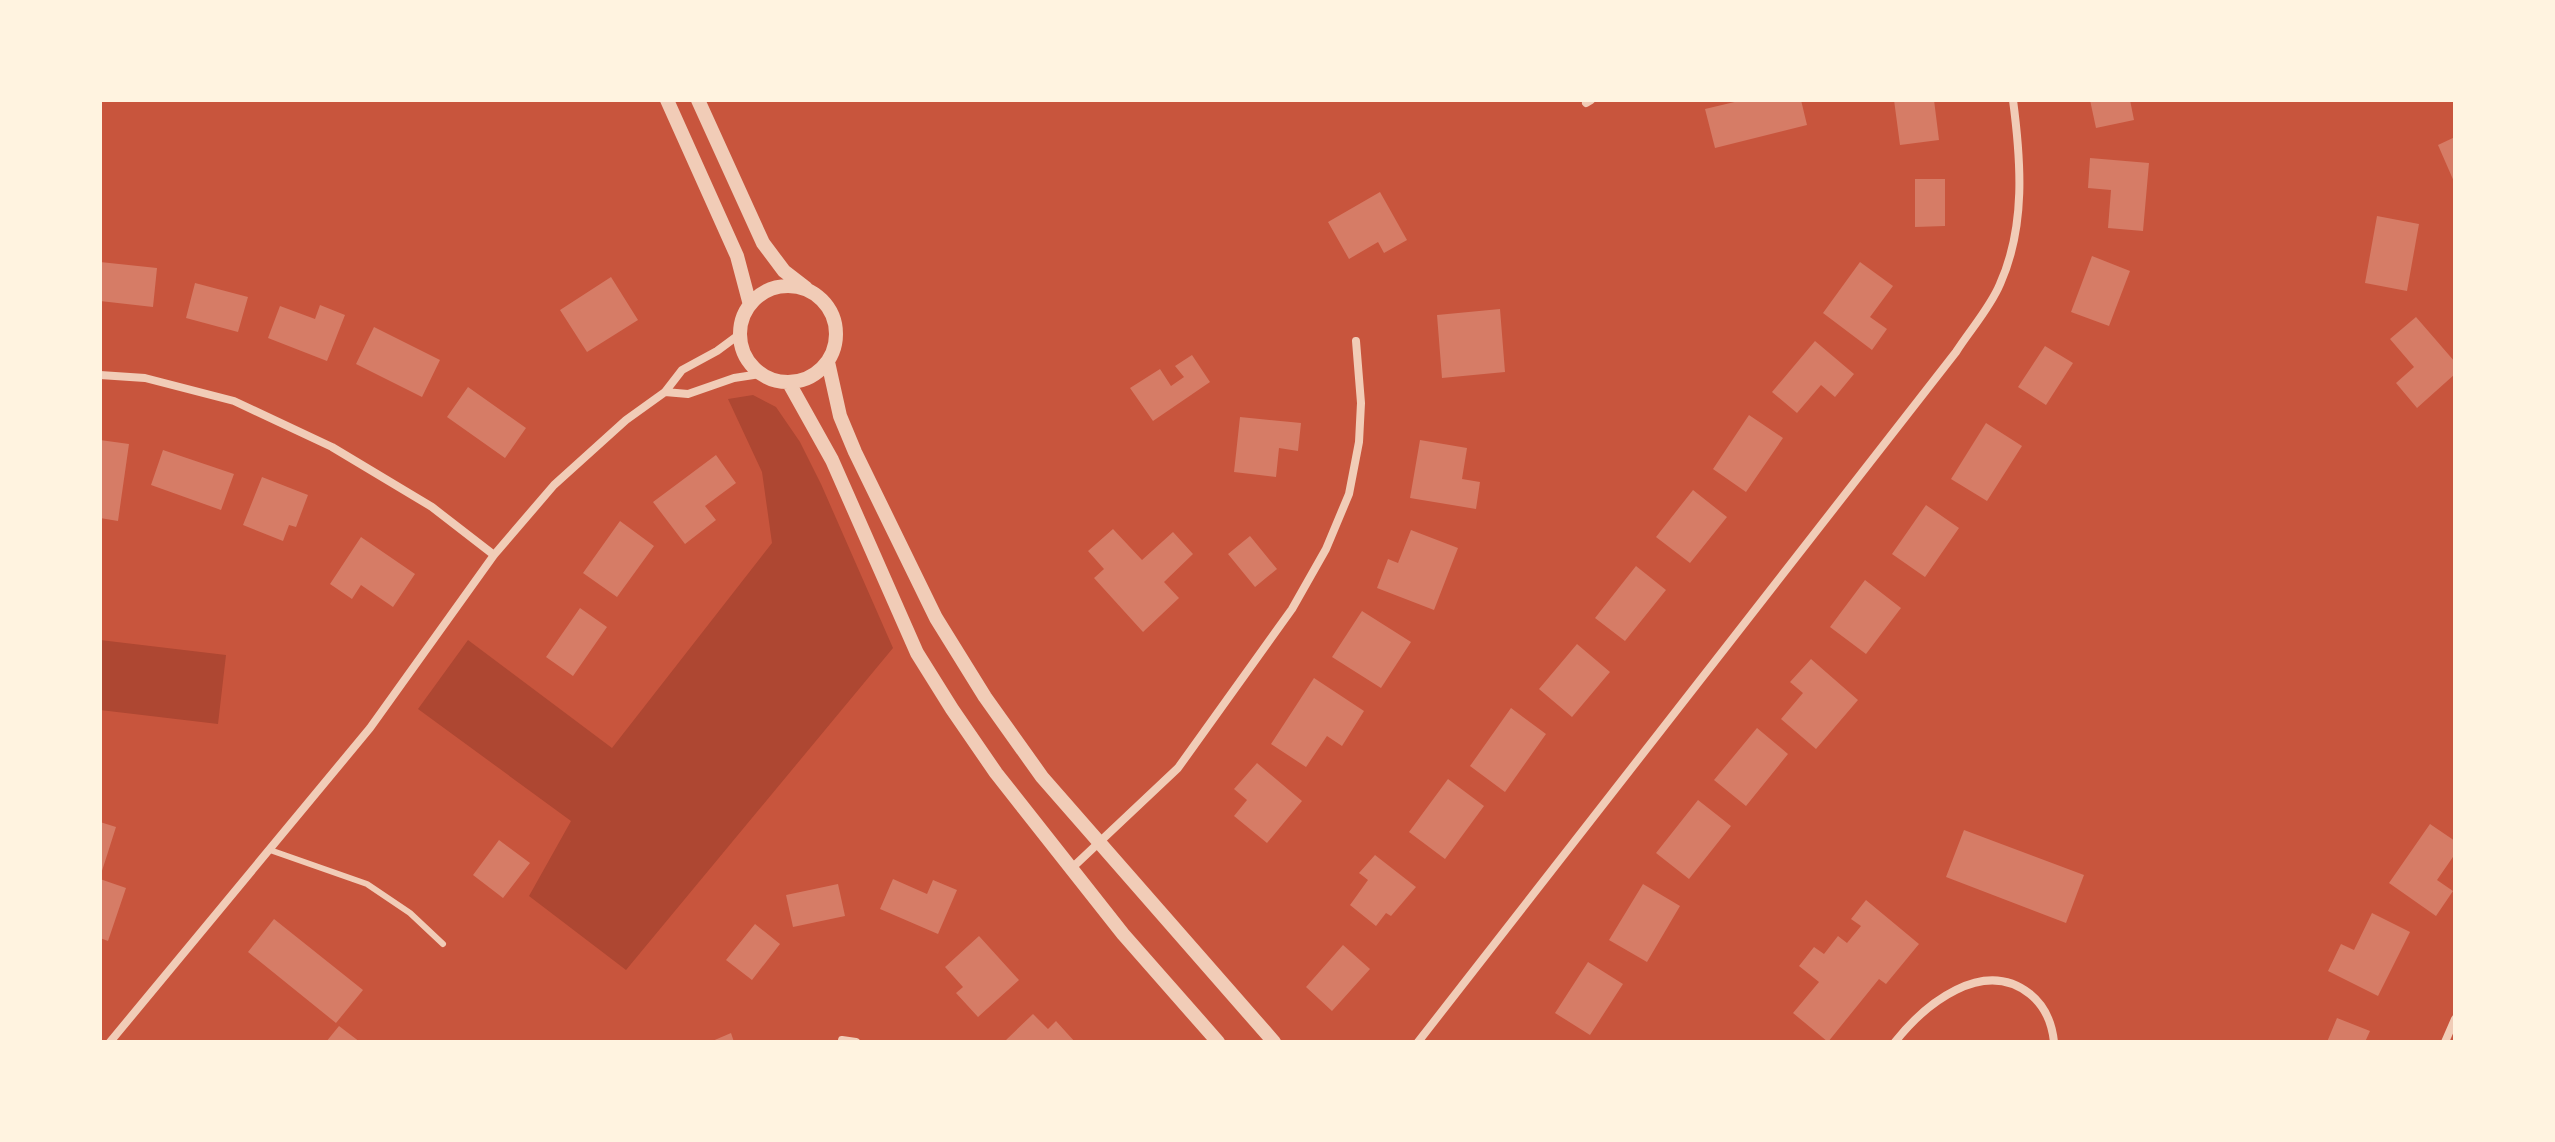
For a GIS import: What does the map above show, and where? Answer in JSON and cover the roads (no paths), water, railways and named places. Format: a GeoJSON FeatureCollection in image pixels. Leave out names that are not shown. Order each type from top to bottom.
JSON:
{"type":"FeatureCollection","features":[{"type":"Feature","properties":{"kind":"street"},"geometry":{"type":"LineString","coordinates":[[667,100],[737,256],[750,305]]}},
{"type":"Feature","properties":{"kind":"street"},"geometry":{"type":"LineString","coordinates":[[698,100],[763,243],[784,271],[823,300],[832,313],[837,330],[835,346],[828,362],[818,373],[789,383],[774,381],[760,374],[749,363],[742,349],[740,334],[743,319],[750,305],[761,294],[777,287],[793,286],[809,290]]}},
{"type":"Feature","properties":{"kind":"street"},"geometry":{"type":"LineString","coordinates":[[1418,1042],[1956,352],[2000,284],[2018,221],[2020,149],[2013,100]]}},
{"type":"Feature","properties":{"kind":"street"},"geometry":{"type":"LineString","coordinates":[[110,1042],[370,728],[494,555],[554,485],[626,420],[665,392],[682,370],[740,334]]}},
{"type":"Feature","properties":{"kind":"street"},"geometry":{"type":"LineString","coordinates":[[1073,867],[1178,768],[1292,609],[1326,549],[1349,494],[1359,442],[1361,403],[1356,341]]}},
{"type":"Feature","properties":{"kind":"street"},"geometry":{"type":"LineString","coordinates":[[828,362],[840,416],[855,452],[936,618],[985,697],[1042,777],[1274,1042]]}},
{"type":"Feature","properties":{"kind":"street"},"geometry":{"type":"LineString","coordinates":[[665,392],[688,394],[734,378],[760,374]]}},
{"type":"Feature","properties":{"kind":"street"},"geometry":{"type":"LineString","coordinates":[[100,375],[145,378],[234,401],[332,447],[432,507],[494,555]]}},
{"type":"Feature","properties":{"kind":"street"},"geometry":{"type":"LineString","coordinates":[[789,383],[832,460],[917,653],[996,773],[1123,934],[1218,1042]]}},
{"type":"Feature","properties":{"kind":"street"},"geometry":{"type":"LineString","coordinates":[[1895,1042],[1910,1024],[1949,994],[1981,980],[2000,980],[2021,987],[2041,1003],[2053,1028],[2054,1042]]}},
{"type":"Feature","properties":{"kind":"street"},"geometry":{"type":"LineString","coordinates":[[2445,1042],[2455,1019]]}},
{"type":"Feature","properties":{"kind":"street"},"geometry":{"type":"LineString","coordinates":[[842,1040],[856,1042]]}},
{"type":"Feature","properties":{"kind":"lane"},"geometry":{"type":"LineString","coordinates":[[270,850],[367,884],[410,913],[443,944]]}}]}
